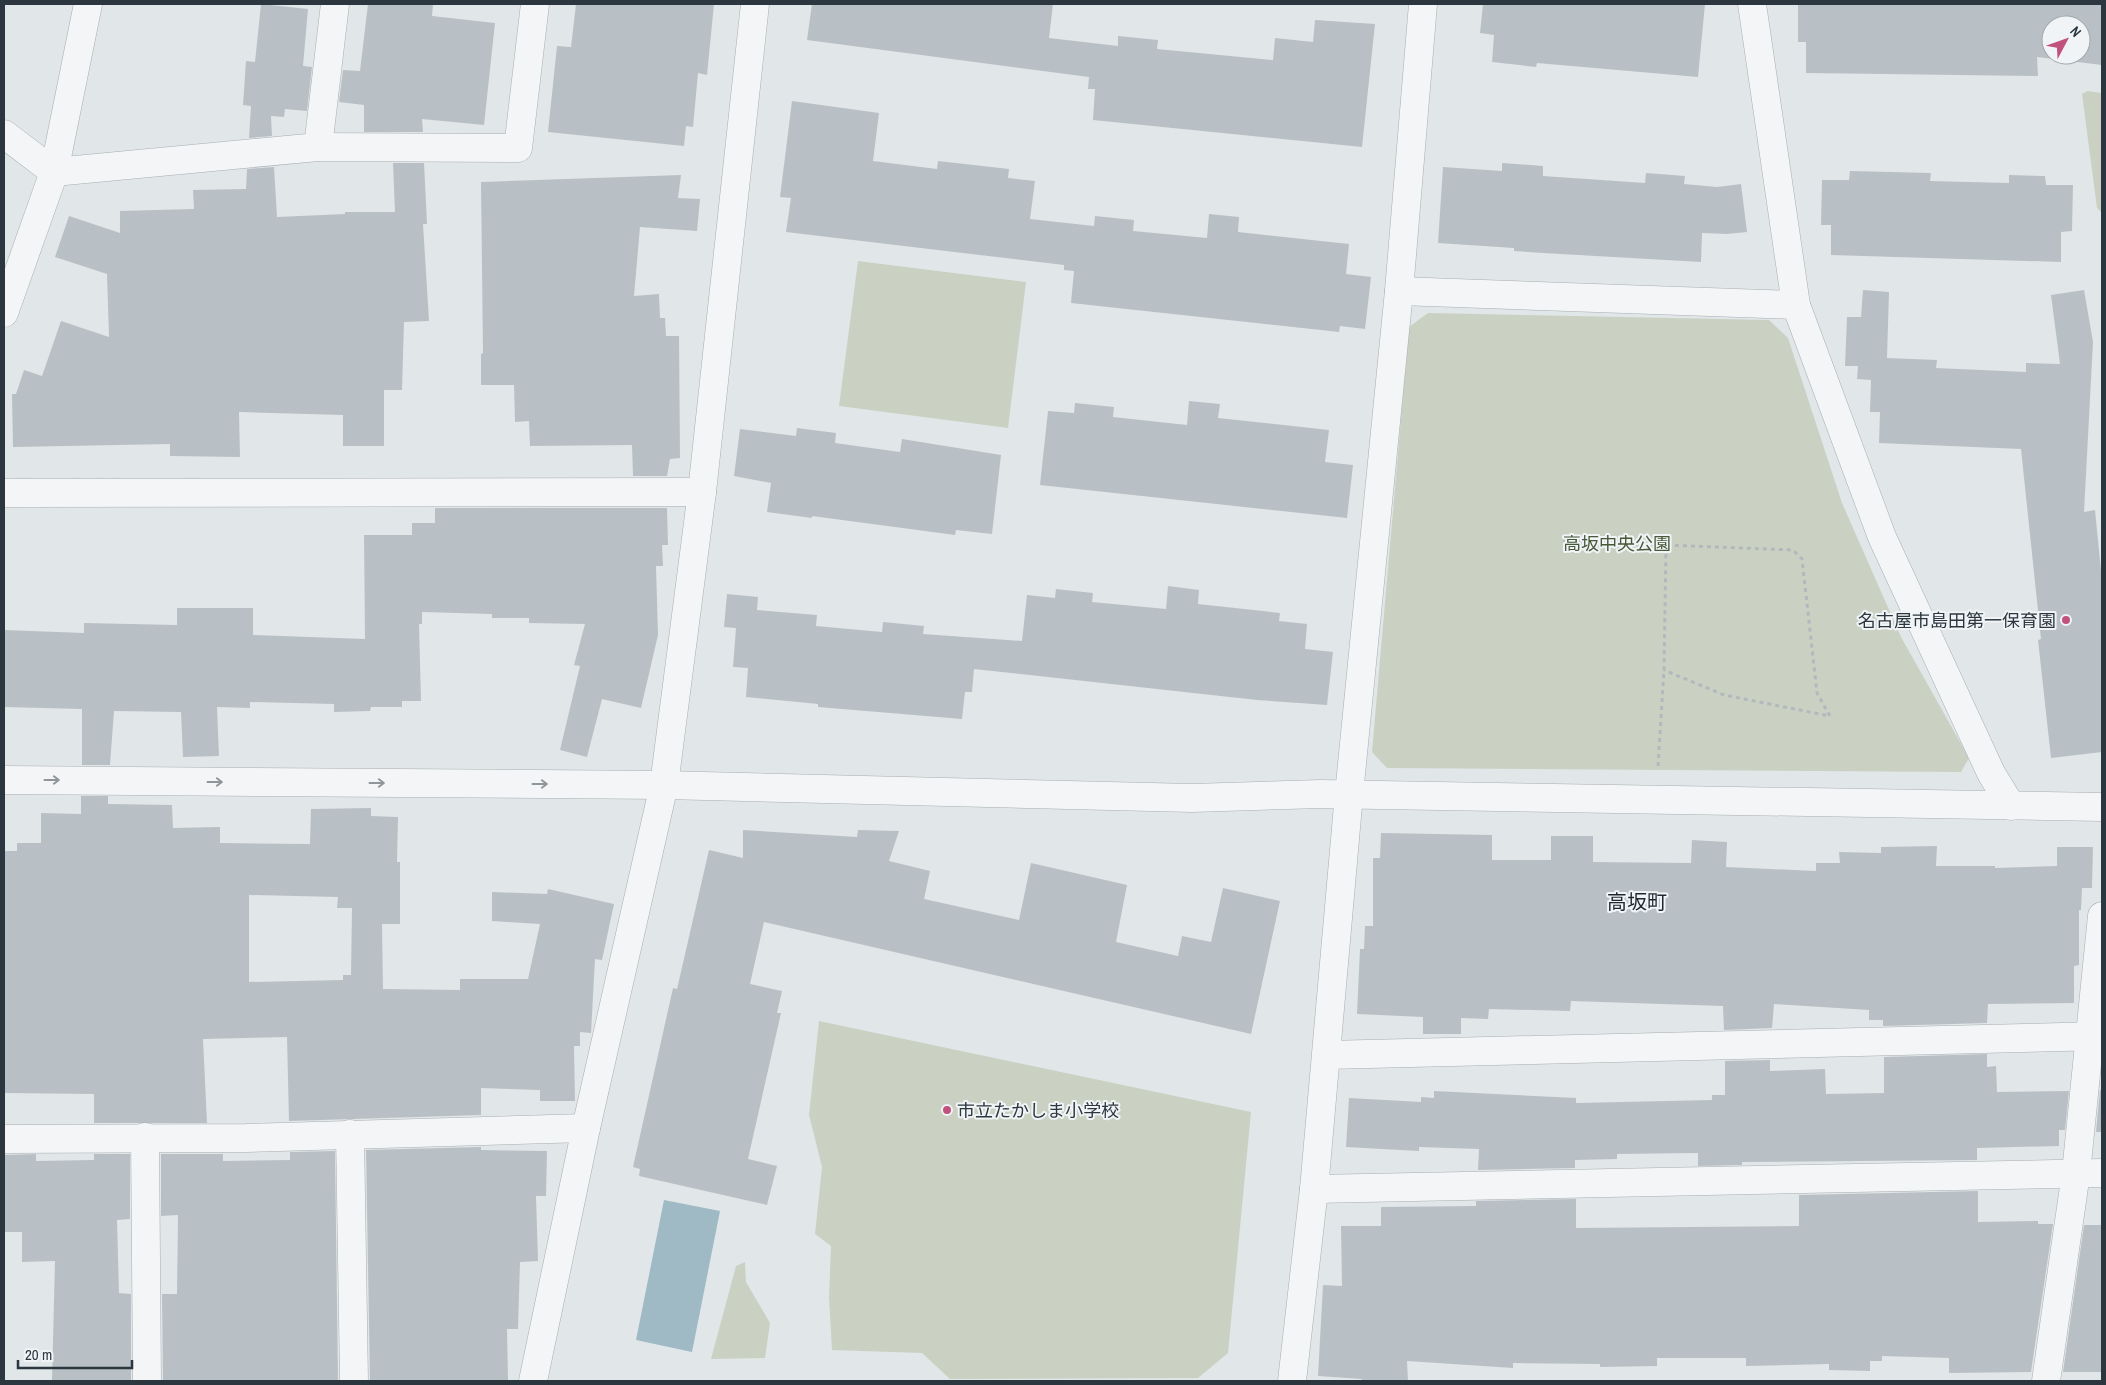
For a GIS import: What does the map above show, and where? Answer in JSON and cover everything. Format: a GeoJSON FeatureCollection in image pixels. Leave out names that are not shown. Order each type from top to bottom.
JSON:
{"type":"FeatureCollection","features":[{"type":"Feature","properties":{"kind":"street"},"geometry":{"type":"LineString","coordinates":[[4,313],[54,172],[88,4]]}},
{"type":"Feature","properties":{"kind":"street"},"geometry":{"type":"LineString","coordinates":[[318,147],[336,4]]}},
{"type":"Feature","properties":{"kind":"street"},"geometry":{"type":"LineString","coordinates":[[4,134],[54,172],[318,147],[518,148],[535,4]]}},
{"type":"Feature","properties":{"kind":"street"},"geometry":{"type":"LineString","coordinates":[[533,1381],[586,1128],[664,785],[702,492],[755,4]]}},
{"type":"Feature","properties":{"kind":"street"},"geometry":{"type":"LineString","coordinates":[[1292,1381],[1314,1189],[1349,794],[1400,292],[1423,4]]}},
{"type":"Feature","properties":{"kind":"street"},"geometry":{"type":"LineString","coordinates":[[1752,4],[1796,304],[1882,537],[1991,773],[2012,806]]}},
{"type":"Feature","properties":{"kind":"street"},"geometry":{"type":"LineString","coordinates":[[1400,292],[1796,304]]}},
{"type":"Feature","properties":{"kind":"street"},"geometry":{"type":"LineString","coordinates":[[4,493],[702,492]]}},
{"type":"Feature","properties":{"kind":"street"},"geometry":{"type":"LineString","coordinates":[[4,780],[664,785],[1192,798],[1259,794],[1349,794],[2102,807]]}},
{"type":"Feature","properties":{"kind":"street"},"geometry":{"type":"LineString","coordinates":[[2046,1381],[2089,1173],[2102,916]]}},
{"type":"Feature","properties":{"kind":"street"},"geometry":{"type":"LineString","coordinates":[[1326,1055],[2095,1036]]}},
{"type":"Feature","properties":{"kind":"street"},"geometry":{"type":"LineString","coordinates":[[4,1139],[246,1138],[586,1128]]}},
{"type":"Feature","properties":{"kind":"street"},"geometry":{"type":"LineString","coordinates":[[350,1134],[354,1381]]}},
{"type":"Feature","properties":{"kind":"street"},"geometry":{"type":"LineString","coordinates":[[145,1137],[147,1381]]}},
{"type":"Feature","properties":{"kind":"street"},"geometry":{"type":"LineString","coordinates":[[1314,1189],[2089,1173]]}},
{"type":"Feature","properties":{"kind":"path"},"geometry":{"type":"LineString","coordinates":[[1563,542],[1793,550],[1802,559],[1816,692],[1830,716],[1724,695],[1664,670]]}},
{"type":"Feature","properties":{"kind":"path"},"geometry":{"type":"LineString","coordinates":[[1657,776],[1664,670],[1666,546]]}},
{"type":"Feature","properties":{"kind":"green space"},"geometry":{"type":"Polygon","coordinates":[[[2088,91],[2102,93],[2102,213],[2097,208],[2082,94],[2088,91]]]}},
{"type":"Feature","properties":{"kind":"green space"},"geometry":{"type":"Polygon","coordinates":[[[858,261],[1026,282],[1008,428],[839,406],[858,261]]]}},
{"type":"Feature","properties":{"kind":"green space","name":"高坂中央公園"},"geometry":{"type":"Polygon","coordinates":[[[1428,313],[1769,320],[1788,338],[1842,503],[1901,637],[1969,758],[1961,772],[1387,768],[1372,752],[1409,327],[1428,313]]]}},
{"type":"Feature","properties":{"kind":"green space"},"geometry":{"type":"Polygon","coordinates":[[[819,1021],[1251,1112],[1228,1353],[1198,1378],[950,1379],[922,1353],[832,1350],[829,1297],[831,1246],[815,1234],[822,1167],[809,1115],[819,1021]]]}},
{"type":"Feature","properties":{"kind":"green space"},"geometry":{"type":"Polygon","coordinates":[[[745,1262],[746,1282],[770,1323],[765,1358],[711,1359],[736,1266],[745,1262]]]}},
{"type":"Feature","properties":{"kind":"water"},"geometry":{"type":"Polygon","coordinates":[[[664,1200],[720,1211],[692,1352],[636,1340],[664,1200]]]}},
{"type":"Feature","properties":{"kind":"building"},"geometry":{"type":"Polygon","coordinates":[[[261,4],[308,9],[303,66],[312,67],[307,111],[285,109],[284,117],[271,116],[272,136],[249,138],[251,106],[243,105],[246,61],[255,62],[261,4]]]}},
{"type":"Feature","properties":{"kind":"building"},"geometry":{"type":"Polygon","coordinates":[[[368,4],[433,4],[432,16],[495,23],[484,125],[422,119],[423,132],[364,132],[364,105],[339,102],[343,70],[360,71],[368,4]]]}},
{"type":"Feature","properties":{"kind":"building"},"geometry":{"type":"Polygon","coordinates":[[[576,4],[714,4],[707,75],[698,73],[693,127],[686,126],[684,146],[548,132],[557,46],[571,47],[576,4]]]}},
{"type":"Feature","properties":{"kind":"building"},"geometry":{"type":"Polygon","coordinates":[[[812,4],[1053,4],[1049,38],[1118,46],[1118,36],[1158,40],[1157,49],[1273,60],[1275,38],[1313,42],[1315,20],[1375,24],[1362,147],[1093,120],[1095,89],[1088,89],[1089,77],[807,40],[812,4]]]}},
{"type":"Feature","properties":{"kind":"building"},"geometry":{"type":"Polygon","coordinates":[[[1483,4],[1705,4],[1698,77],[1537,63],[1536,67],[1492,62],[1494,35],[1480,33],[1483,4]]]}},
{"type":"Feature","properties":{"kind":"building"},"geometry":{"type":"Polygon","coordinates":[[[1798,4],[2102,4],[2102,65],[2091,64],[2091,15],[2041,15],[2041,57],[2037,57],[2038,76],[1806,73],[1806,42],[1798,42],[1798,4]]]}},
{"type":"Feature","properties":{"kind":"building"},"geometry":{"type":"Polygon","coordinates":[[[792,101],[879,113],[873,161],[937,169],[938,161],[1009,169],[1008,178],[1035,181],[1030,219],[1094,226],[1095,216],[1134,220],[1133,231],[1207,238],[1209,214],[1239,217],[1238,232],[1349,244],[1346,274],[1371,277],[1365,329],[1340,326],[1339,332],[1071,303],[1074,271],[1064,270],[1064,265],[786,232],[791,198],[780,197],[792,101]]]}},
{"type":"Feature","properties":{"kind":"building"},"geometry":{"type":"Polygon","coordinates":[[[393,163],[424,163],[427,224],[423,224],[429,321],[404,322],[402,390],[384,390],[384,446],[343,446],[343,415],[239,412],[240,457],[170,456],[170,444],[13,447],[12,394],[16,394],[24,370],[42,376],[61,321],[109,337],[107,274],[55,257],[69,216],[120,233],[120,211],[194,209],[193,190],[246,189],[247,169],[274,167],[277,217],[345,214],[345,212],[395,212],[393,163]]]}},
{"type":"Feature","properties":{"kind":"building"},"geometry":{"type":"Polygon","coordinates":[[[1502,163],[1543,166],[1543,176],[1645,183],[1646,173],[1685,176],[1684,184],[1717,187],[1741,184],[1747,232],[1727,234],[1702,233],[1701,262],[1514,251],[1514,248],[1438,243],[1443,167],[1502,171],[1502,163]]]}},
{"type":"Feature","properties":{"kind":"building"},"geometry":{"type":"Polygon","coordinates":[[[1850,171],[1931,173],[1930,181],[2009,183],[2009,175],[2045,176],[2046,185],[2073,185],[2072,231],[2061,232],[2061,262],[1831,255],[1831,225],[1821,225],[1822,180],[1849,180],[1850,171]]]}},
{"type":"Feature","properties":{"kind":"building"},"geometry":{"type":"Polygon","coordinates":[[[681,175],[678,198],[700,199],[697,231],[640,227],[634,296],[659,294],[660,318],[665,318],[666,336],[679,336],[680,458],[670,459],[667,476],[633,476],[632,445],[530,446],[529,421],[515,422],[514,385],[481,385],[481,354],[483,353],[481,182],[681,175]]]}},
{"type":"Feature","properties":{"kind":"building"},"geometry":{"type":"Polygon","coordinates":[[[1863,290],[1889,292],[1887,358],[1937,360],[1936,368],[2026,372],[2026,363],[2060,364],[2051,295],[2084,290],[2093,342],[2084,512],[2095,510],[2102,581],[2102,752],[2051,758],[2038,640],[2041,639],[2021,449],[1879,443],[1880,412],[1870,412],[1871,380],[1857,379],[1858,366],[1845,366],[1847,317],[1861,317],[1863,290]]]}},
{"type":"Feature","properties":{"kind":"building"},"geometry":{"type":"Polygon","coordinates":[[[1189,401],[1220,404],[1218,418],[1329,430],[1325,462],[1353,465],[1347,518],[1040,485],[1048,411],[1074,413],[1075,403],[1114,407],[1113,417],[1187,425],[1189,401]]]}},
{"type":"Feature","properties":{"kind":"building"},"geometry":{"type":"Polygon","coordinates":[[[797,428],[836,433],[835,443],[900,452],[902,439],[1001,455],[992,534],[956,530],[955,535],[767,512],[771,483],[734,476],[740,429],[796,436],[797,428]]]}},
{"type":"Feature","properties":{"kind":"building"},"geometry":{"type":"Polygon","coordinates":[[[435,508],[667,508],[668,545],[662,545],[663,566],[656,566],[658,635],[641,708],[602,699],[587,757],[560,750],[580,666],[574,665],[585,624],[529,623],[529,618],[492,618],[492,614],[422,612],[422,624],[419,624],[421,701],[402,701],[402,707],[371,707],[370,711],[334,712],[334,704],[250,702],[250,708],[217,707],[219,756],[183,757],[181,712],[114,711],[110,765],[82,765],[82,709],[4,707],[4,630],[84,633],[84,623],[177,625],[177,608],[253,608],[253,635],[365,639],[364,535],[412,535],[412,523],[435,523],[435,508]]]}},
{"type":"Feature","properties":{"kind":"building"},"geometry":{"type":"Polygon","coordinates":[[[1168,586],[1199,590],[1198,604],[1280,613],[1279,621],[1307,624],[1305,649],[1333,652],[1327,705],[1257,700],[974,669],[972,692],[965,692],[962,719],[818,707],[818,704],[746,697],[748,668],[733,667],[736,628],[724,627],[727,594],[758,597],[757,610],[817,615],[816,626],[882,632],[883,622],[924,626],[923,634],[1022,641],[1027,595],[1055,598],[1056,589],[1093,593],[1092,602],[1166,609],[1168,586]]]}},
{"type":"Feature","properties":{"kind":"building"},"geometry":{"type":"Polygon","coordinates":[[[81,796],[108,796],[108,804],[172,805],[173,828],[220,827],[220,843],[310,844],[311,809],[371,808],[371,816],[398,817],[397,862],[400,862],[400,924],[382,924],[383,989],[460,990],[460,979],[528,979],[540,924],[492,921],[492,892],[547,894],[548,889],[614,904],[602,960],[595,959],[591,1033],[580,1032],[580,1046],[574,1046],[575,1101],[540,1101],[540,1090],[481,1088],[481,1115],[289,1121],[287,1037],[203,1039],[207,1123],[94,1123],[94,1094],[4,1093],[4,851],[17,851],[17,843],[41,843],[41,813],[81,814],[81,796]],[[249,895],[249,982],[343,980],[343,975],[351,975],[352,908],[337,908],[338,897],[249,895]]]}},
{"type":"Feature","properties":{"kind":"building"},"geometry":{"type":"Polygon","coordinates":[[[743,830],[857,837],[858,830],[899,831],[889,861],[930,871],[924,899],[1019,920],[1031,863],[1127,885],[1116,942],[1178,956],[1182,936],[1211,942],[1223,888],[1280,901],[1251,1034],[764,922],[750,984],[782,991],[777,1013],[781,1013],[748,1159],[777,1166],[767,1205],[639,1176],[640,1169],[633,1167],[673,988],[677,989],[709,850],[743,858],[743,830]]]}},
{"type":"Feature","properties":{"kind":"building"},"geometry":{"type":"Polygon","coordinates":[[[1381,833],[1492,835],[1492,860],[1551,860],[1551,836],[1593,836],[1593,862],[1691,863],[1692,840],[1727,842],[1726,867],[1816,871],[1816,863],[1840,863],[1839,852],[1881,853],[1881,847],[1937,846],[1936,866],[1995,866],[1995,868],[2057,866],[2057,847],[2093,847],[2092,888],[2082,888],[2081,910],[2079,910],[2079,965],[2074,966],[2074,1003],[1988,1004],[1987,1023],[1883,1026],[1883,1020],[1869,1020],[1869,1010],[1774,1004],[1772,1028],[1724,1030],[1723,1006],[1571,1001],[1570,1011],[1489,1009],[1488,1019],[1461,1018],[1461,1034],[1423,1034],[1423,1017],[1357,1014],[1360,949],[1364,949],[1365,926],[1373,926],[1373,858],[1380,858],[1381,833]]]}},
{"type":"Feature","properties":{"kind":"building"},"geometry":{"type":"Polygon","coordinates":[[[1987,1054],[1987,1067],[1996,1066],[1997,1092],[2069,1091],[2065,1130],[2059,1130],[2059,1146],[1977,1148],[1977,1160],[1742,1162],[1742,1165],[1698,1166],[1698,1153],[1617,1154],[1617,1159],[1575,1160],[1575,1168],[1478,1170],[1479,1149],[1419,1147],[1419,1151],[1346,1147],[1349,1098],[1421,1102],[1421,1097],[1434,1098],[1434,1091],[1576,1098],[1576,1103],[1712,1100],[1712,1095],[1725,1095],[1725,1061],[1770,1060],[1770,1071],[1825,1069],[1826,1094],[1884,1093],[1884,1057],[1987,1054]]]}},
{"type":"Feature","properties":{"kind":"building"},"geometry":{"type":"Polygon","coordinates":[[[2100,1090],[2102,1090],[2102,1132],[2096,1132],[2100,1090]]]}},
{"type":"Feature","properties":{"kind":"building"},"geometry":{"type":"Polygon","coordinates":[[[481,1147],[481,1150],[547,1151],[546,1196],[536,1196],[538,1261],[520,1262],[518,1329],[507,1329],[508,1381],[370,1381],[366,1150],[481,1147]]]}},
{"type":"Feature","properties":{"kind":"building"},"geometry":{"type":"Polygon","coordinates":[[[335,1151],[338,1381],[163,1381],[162,1294],[177,1294],[178,1215],[161,1216],[161,1154],[223,1154],[223,1161],[290,1160],[290,1152],[335,1151]]]}},
{"type":"Feature","properties":{"kind":"building"},"geometry":{"type":"Polygon","coordinates":[[[36,1154],[36,1161],[94,1160],[94,1154],[130,1154],[130,1219],[117,1220],[119,1293],[131,1294],[131,1381],[52,1381],[55,1261],[22,1262],[22,1232],[4,1232],[4,1155],[36,1154]]]}},
{"type":"Feature","properties":{"kind":"building"},"geometry":{"type":"Polygon","coordinates":[[[1978,1191],[1978,1222],[2038,1221],[2038,1224],[2053,1224],[2031,1372],[1949,1373],[1949,1358],[1882,1356],[1882,1361],[1870,1361],[1870,1371],[1829,1370],[1829,1364],[1746,1366],[1746,1358],[1657,1358],[1657,1366],[1600,1367],[1600,1364],[1513,1363],[1513,1368],[1407,1361],[1408,1381],[1361,1381],[1362,1379],[1318,1376],[1323,1285],[1342,1286],[1341,1226],[1381,1226],[1381,1207],[1476,1206],[1476,1201],[1576,1199],[1576,1228],[1799,1226],[1799,1195],[1978,1191]]]}},
{"type":"Feature","properties":{"kind":"building"},"geometry":{"type":"Polygon","coordinates":[[[2084,1225],[2102,1225],[2102,1372],[2063,1372],[2084,1225]]]}},
{"type":"Feature","properties":{"kind":"place","name":"名古屋市島田第一保育園"},"geometry":{"type":"Point","coordinates":[2066,620]}},
{"type":"Feature","properties":{"kind":"place","name":"市立たかしま小学校"},"geometry":{"type":"Point","coordinates":[947,1110]}},
{"type":"Feature","properties":{"kind":"district","name":"高坂町"},"geometry":{"type":"Point","coordinates":[1637,901]}}]}
